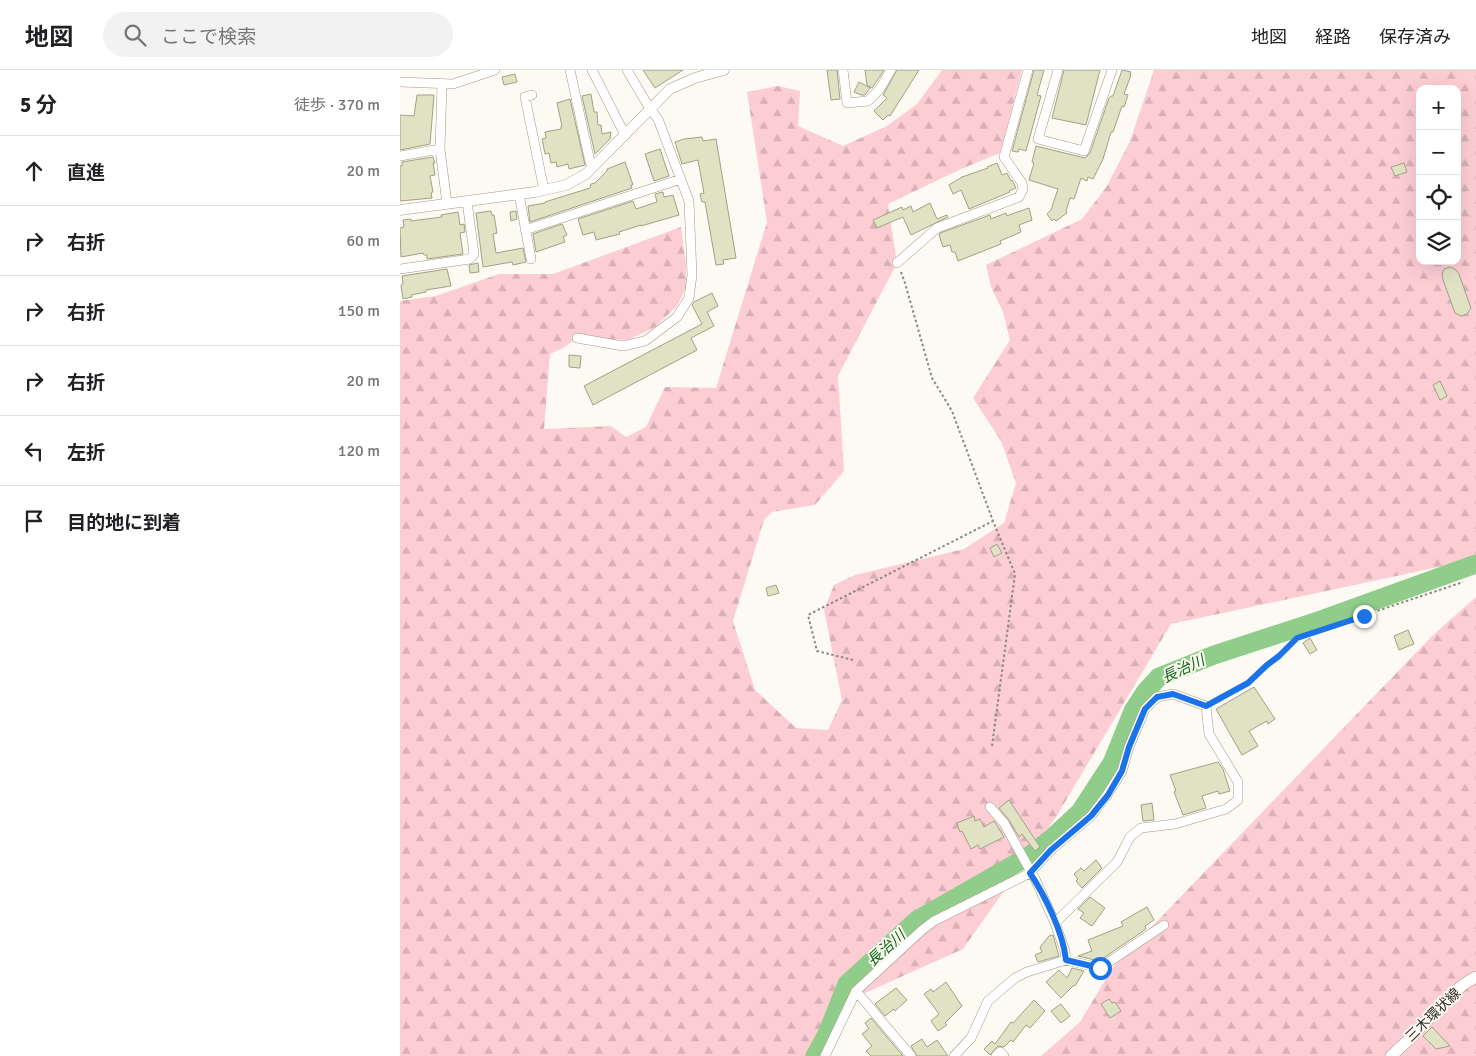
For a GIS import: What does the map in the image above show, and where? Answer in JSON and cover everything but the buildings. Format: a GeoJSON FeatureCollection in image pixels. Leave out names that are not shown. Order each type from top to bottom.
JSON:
{"type":"FeatureCollection","features":[{"type":"Feature","properties":{"kind":"main road","name":"三木環状線"},"geometry":{"type":"LineString","coordinates":[[1391,1056],[1420,1029],[1451,995],[1476,977]]}},
{"type":"Feature","properties":{"kind":"street"},"geometry":{"type":"LineString","coordinates":[[400,82],[453,84],[495,70]]}},
{"type":"Feature","properties":{"kind":"street"},"geometry":{"type":"LineString","coordinates":[[570,70],[590,162],[594,165]]}},
{"type":"Feature","properties":{"kind":"street"},"geometry":{"type":"LineString","coordinates":[[592,70],[625,134]]}},
{"type":"Feature","properties":{"kind":"street"},"geometry":{"type":"LineString","coordinates":[[577,338],[623,346],[645,341],[663,329],[676,317],[689,298],[692,275],[689,201],[658,118],[650,109],[628,70]]}},
{"type":"Feature","properties":{"kind":"street"},"geometry":{"type":"LineString","coordinates":[[400,210],[519,194],[566,185],[586,174],[670,89],[695,78],[724,70]]}},
{"type":"Feature","properties":{"kind":"street"},"geometry":{"type":"LineString","coordinates":[[843,70],[847,103],[868,100],[879,90],[891,70]]}},
{"type":"Feature","properties":{"kind":"street"},"geometry":{"type":"LineString","coordinates":[[897,263],[937,228],[1018,197],[1023,189],[1022,183],[1004,157],[1028,70]]}},
{"type":"Feature","properties":{"kind":"street"},"geometry":{"type":"LineString","coordinates":[[1058,70],[1038,139],[1084,151],[1112,70]]}},
{"type":"Feature","properties":{"kind":"street"},"geometry":{"type":"LineString","coordinates":[[442,84],[440,150],[447,204]]}},
{"type":"Feature","properties":{"kind":"street"},"geometry":{"type":"LineString","coordinates":[[532,95],[525,97],[544,190]]}},
{"type":"Feature","properties":{"kind":"street"},"geometry":{"type":"LineString","coordinates":[[400,156],[440,150]]}},
{"type":"Feature","properties":{"kind":"street"},"geometry":{"type":"LineString","coordinates":[[525,230],[681,179]]}},
{"type":"Feature","properties":{"kind":"street"},"geometry":{"type":"LineString","coordinates":[[519,194],[531,260]]}},
{"type":"Feature","properties":{"kind":"street"},"geometry":{"type":"LineString","coordinates":[[400,269],[470,259],[474,254],[466,201]]}},
{"type":"Feature","properties":{"kind":"street"},"geometry":{"type":"LineString","coordinates":[[825,1056],[856,991],[922,930],[934,921],[1030,873],[1051,850],[1091,816],[1108,795],[1122,771],[1129,747],[1145,709],[1157,697],[1173,694],[1206,706],[1208,734],[1238,782],[1238,800],[1226,809],[1184,821],[1141,828],[1130,837],[1118,862],[1055,923]]}},
{"type":"Feature","properties":{"kind":"street"},"geometry":{"type":"LineString","coordinates":[[990,807],[1004,823],[1055,923],[1065,951],[1066,960]]}},
{"type":"Feature","properties":{"kind":"street"},"geometry":{"type":"LineString","coordinates":[[954,1056],[971,1038],[988,1001],[1015,978],[1026,972],[1066,960],[1100,968],[1164,925]]}},
{"type":"Feature","properties":{"kind":"street"},"geometry":{"type":"LineString","coordinates":[[856,991],[911,1056]]}},
{"type":"Feature","properties":{"kind":"street"},"geometry":{"type":"LineString","coordinates":[[996,1056],[1000,1052],[1004,1056]]}},
{"type":"Feature","properties":{"kind":"path"},"geometry":{"type":"LineString","coordinates":[[897,263],[905,283],[932,378],[952,411],[1015,574],[992,746]]}},
{"type":"Feature","properties":{"kind":"path"},"geometry":{"type":"LineString","coordinates":[[853,660],[817,651],[808,615],[993,521]]}},
{"type":"Feature","properties":{"kind":"path"},"geometry":{"type":"LineString","coordinates":[[1206,706],[1248,683],[1297,638],[1463,582]]}},
{"type":"Feature","properties":{"kind":"green space"},"geometry":{"type":"Polygon","coordinates":[[[942,70],[1022,70],[1000,153],[961,169],[888,204],[897,263],[838,376],[844,471],[815,505],[772,512],[764,520],[733,621],[755,690],[796,728],[828,730],[842,700],[824,610],[834,585],[855,575],[964,549],[1004,523],[1016,483],[1001,441],[973,398],[1010,340],[1003,312],[991,287],[986,265],[1082,219],[1107,186],[1130,141],[1154,70],[1476,70],[1476,559],[1171,624],[1056,817],[963,949],[845,1002],[823,1028],[809,1056],[400,1056],[400,301],[436,296],[499,274],[553,274],[681,227],[686,265],[686,288],[676,307],[655,327],[628,340],[577,338],[550,354],[544,429],[611,426],[626,437],[646,427],[665,387],[716,388],[767,222],[747,92],[778,86],[800,91],[798,126],[843,146],[887,126],[917,104],[942,70]]]}},
{"type":"Feature","properties":{"kind":"green space"},"geometry":{"type":"Polygon","coordinates":[[[1476,597],[1476,1056],[1041,1056],[1080,1022],[1113,967],[1432,636],[1476,597]]]}},
{"type":"Feature","properties":{"kind":"waterway","name":"長治川"},"geometry":{"type":"LineString","coordinates":[[815,1056],[827,1034],[847,984],[917,920],[1029,856],[1080,812],[1112,763],[1133,711],[1146,691],[1159,677],[1214,655],[1321,620],[1476,564]]}},
{"type":"Feature","properties":{"kind":"route"},"geometry":{"type":"LineString","coordinates":[[1100,968],[1066,960],[1065,951],[1055,923],[1030,873],[1051,850],[1091,816],[1108,795],[1122,771],[1129,747],[1145,709],[1157,697],[1173,694],[1206,706],[1248,683],[1297,638],[1364,616]]}}]}
